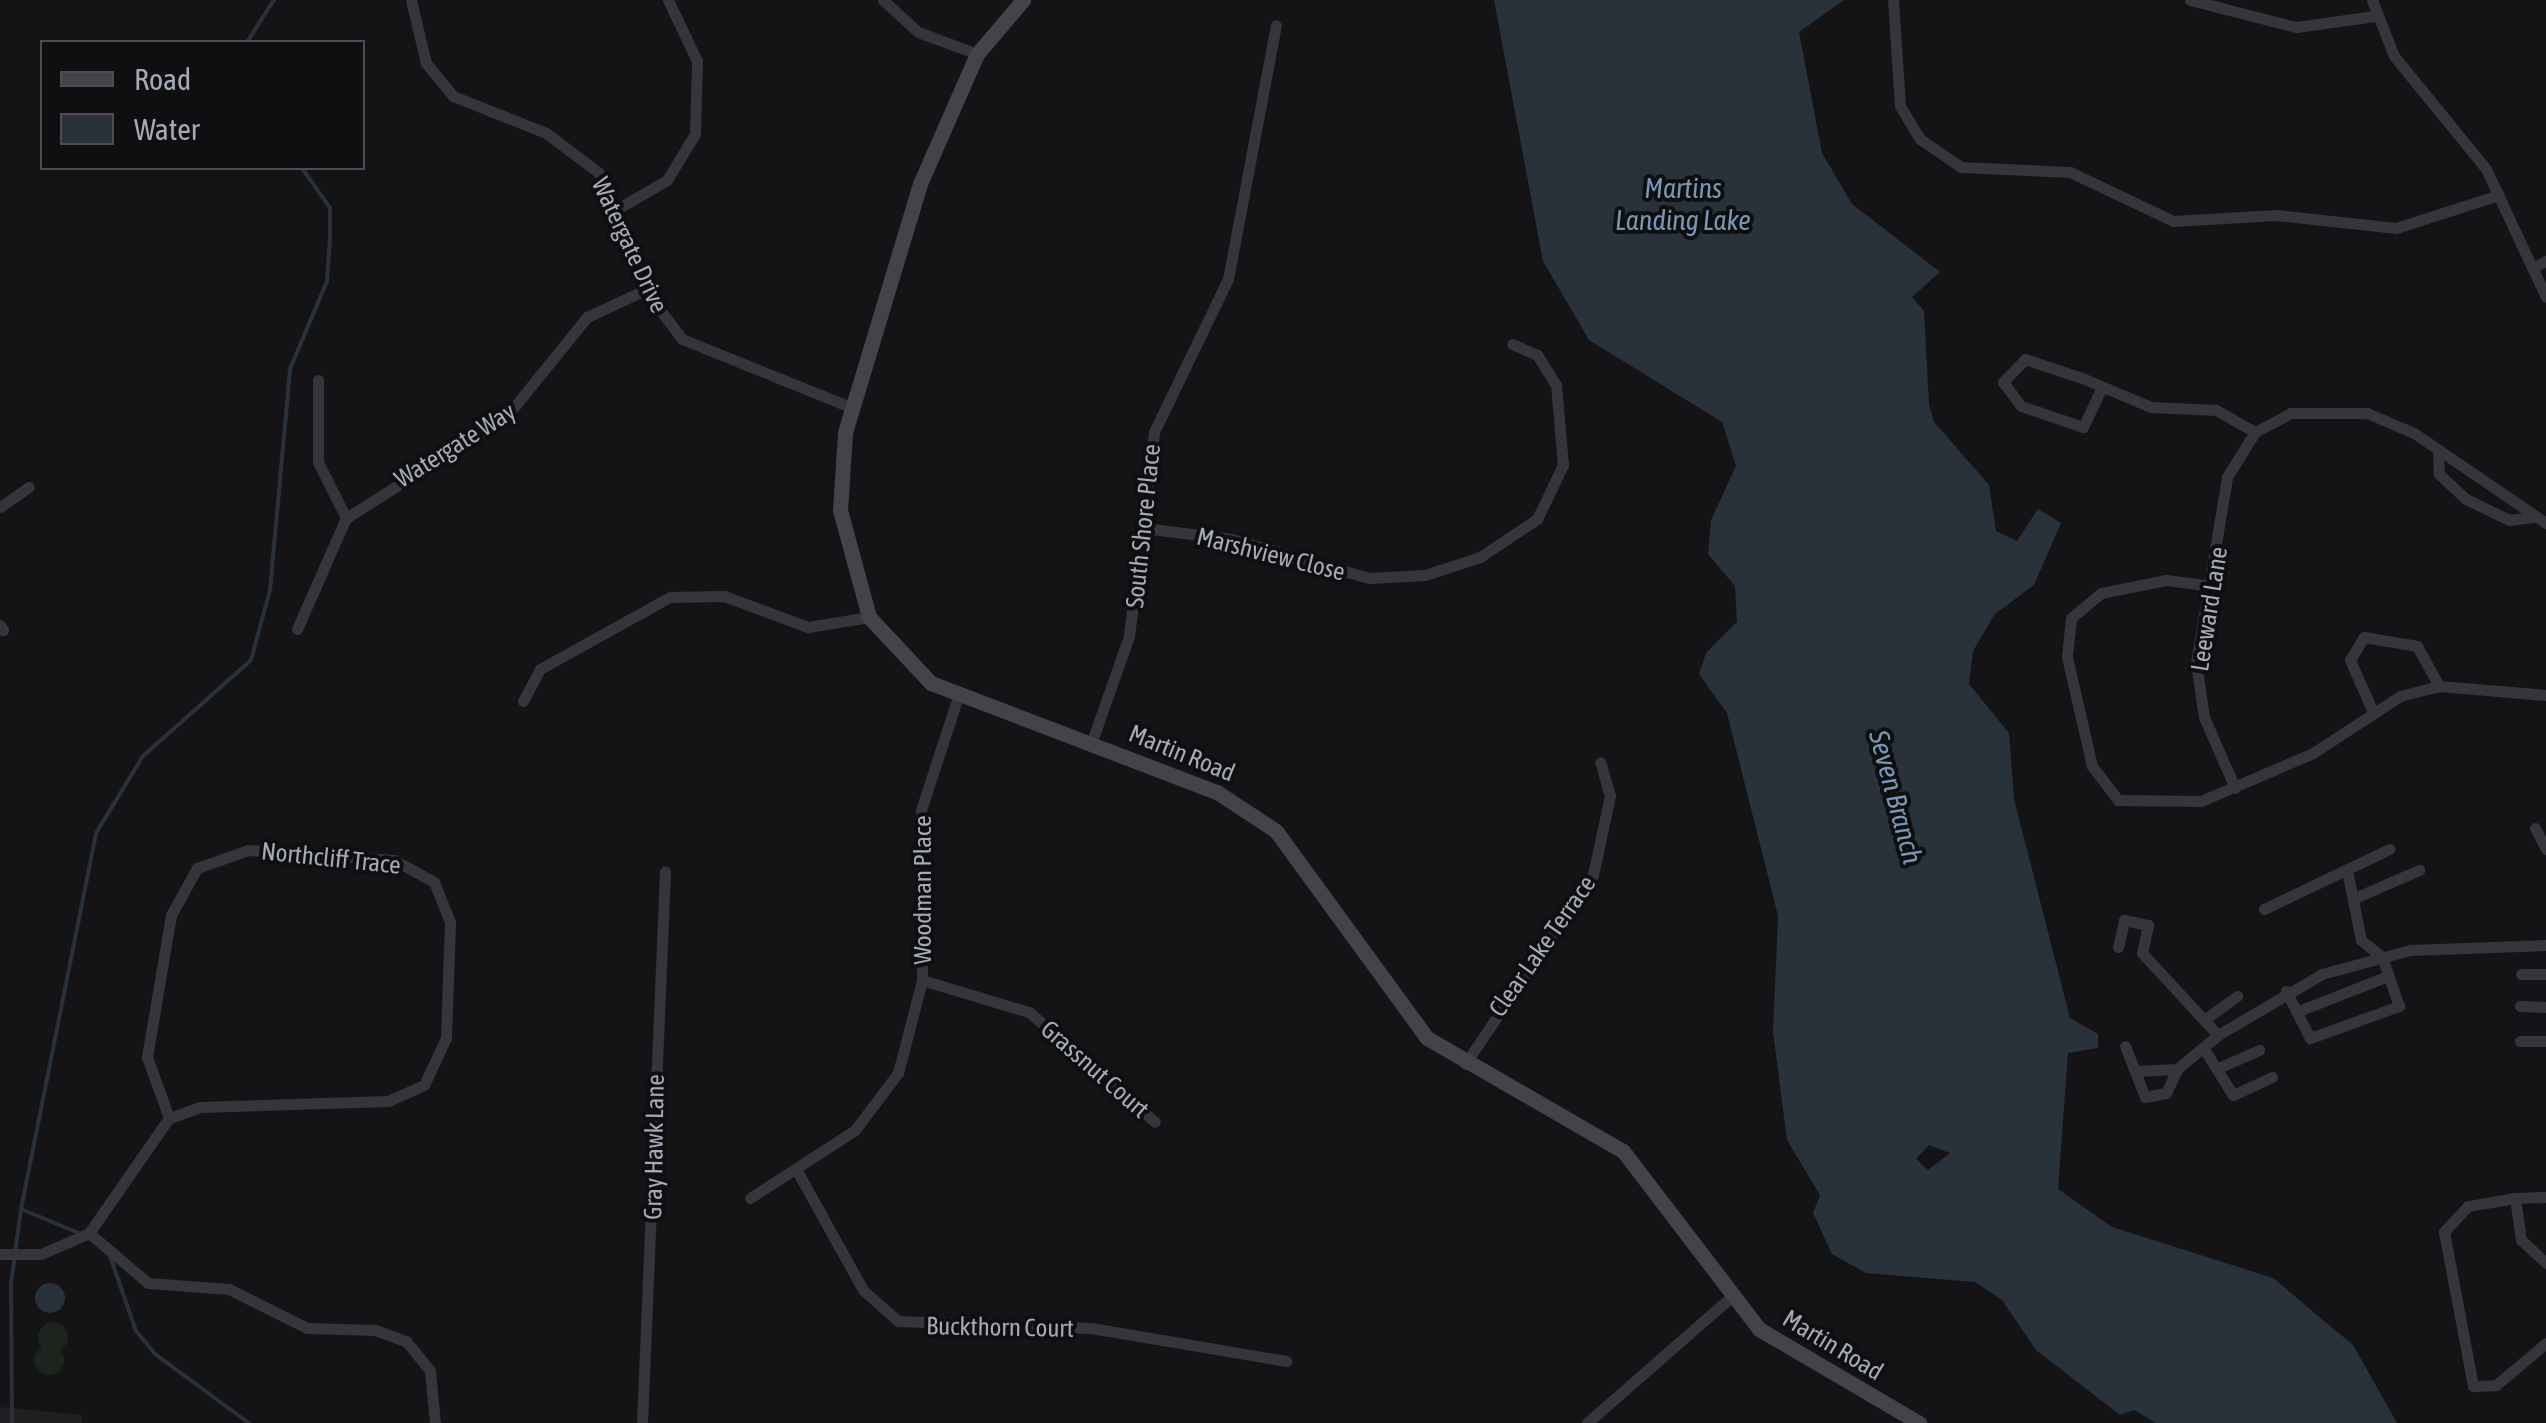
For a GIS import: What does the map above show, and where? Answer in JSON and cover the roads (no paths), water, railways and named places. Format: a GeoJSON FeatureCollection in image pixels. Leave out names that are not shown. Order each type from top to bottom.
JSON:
{"type":"FeatureCollection","features":[{"type":"Feature","properties":{"kind":"street","name":"Watergate Drive"},"geometry":{"type":"LineString","coordinates":[[411,0],[439,82],[474,109],[572,146],[617,209],[645,290],[698,350],[853,408]]}},
{"type":"Feature","properties":{"kind":"street"},"geometry":{"type":"LineString","coordinates":[[617,209],[668,180],[696,134],[697,61],[668,0]]}},
{"type":"Feature","properties":{"kind":"street"},"geometry":{"type":"LineString","coordinates":[[882,0],[918,32],[978,54]]}},
{"type":"Feature","properties":{"kind":"street","name":"Martin Road"},"geometry":{"type":"LineString","coordinates":[[1024,0],[978,54],[907,216],[853,408],[840,510],[869,618],[909,668],[959,694],[1217,792],[1276,830],[1320,880],[1392,1001],[1464,1066],[1628,1155],[1730,1298],[1794,1355],[1919,1423]]}},
{"type":"Feature","properties":{"kind":"street"},"geometry":{"type":"LineString","coordinates":[[1892,0],[1900,106],[1920,139],[1961,167],[2070,172],[2173,221],[2276,215],[2396,228],[2499,195]]}},
{"type":"Feature","properties":{"kind":"street"},"geometry":{"type":"LineString","coordinates":[[2190,0],[2296,27],[2375,16]]}},
{"type":"Feature","properties":{"kind":"street"},"geometry":{"type":"LineString","coordinates":[[2372,0],[2375,16],[2394,56],[2499,195],[2546,297]]}},
{"type":"Feature","properties":{"kind":"street","name":"South Shore Place"},"geometry":{"type":"LineString","coordinates":[[1091,744],[1129,636],[1154,432],[1228,280],[1276,26]]}},
{"type":"Feature","properties":{"kind":"street"},"geometry":{"type":"LineString","coordinates":[[2532,268],[2546,262]]}},
{"type":"Feature","properties":{"kind":"street","name":"Watergate Way"},"geometry":{"type":"LineString","coordinates":[[346,518],[506,417],[586,317],[645,290]]}},
{"type":"Feature","properties":{"kind":"street","name":"Marshview Close"},"geometry":{"type":"LineString","coordinates":[[1143,528],[1232,539],[1369,578],[1425,575],[1480,557],[1537,519],[1563,465],[1556,385],[1538,355],[1512,344]]}},
{"type":"Feature","properties":{"kind":"street"},"geometry":{"type":"LineString","coordinates":[[2102,387],[2083,427],[2021,406],[2004,382],[2025,359],[2102,387],[2151,407],[2216,410],[2255,432],[2290,413],[2340,408],[2392,421],[2546,523]]}},
{"type":"Feature","properties":{"kind":"street"},"geometry":{"type":"LineString","coordinates":[[297,629],[346,518],[318,462],[318,380]]}},
{"type":"Feature","properties":{"kind":"street","name":"Leeward Lane"},"geometry":{"type":"LineString","coordinates":[[2235,788],[2197,683],[2227,476],[2255,432]]}},
{"type":"Feature","properties":{"kind":"street"},"geometry":{"type":"LineString","coordinates":[[2438,451],[2439,474],[2466,499],[2508,520],[2532,517]]}},
{"type":"Feature","properties":{"kind":"street"},"geometry":{"type":"LineString","coordinates":[[0,508],[29,488]]}},
{"type":"Feature","properties":{"kind":"street"},"geometry":{"type":"LineString","coordinates":[[2212,586],[2166,580],[2091,597],[2071,618],[2067,657],[2092,766],[2108,794],[2170,806],[2235,788],[2313,752],[2372,710],[2439,686],[2546,695]]}},
{"type":"Feature","properties":{"kind":"street"},"geometry":{"type":"LineString","coordinates":[[524,701],[540,669],[670,596],[724,596],[808,627],[869,618]]}},
{"type":"Feature","properties":{"kind":"street"},"geometry":{"type":"LineString","coordinates":[[2372,710],[2350,660],[2364,637],[2417,646],[2439,686]]}},
{"type":"Feature","properties":{"kind":"street","name":"Woodman Place"},"geometry":{"type":"LineString","coordinates":[[750,1198],[796,1169],[885,1096],[922,980],[921,810],[959,694]]}},
{"type":"Feature","properties":{"kind":"street","name":"Clear Lake Terrace"},"geometry":{"type":"LineString","coordinates":[[1464,1066],[1593,875],[1610,796],[1600,762]]}},
{"type":"Feature","properties":{"kind":"street"},"geometry":{"type":"LineString","coordinates":[[2535,828],[2546,849]]}},
{"type":"Feature","properties":{"kind":"street"},"geometry":{"type":"LineString","coordinates":[[2264,909],[2390,848]]}},
{"type":"Feature","properties":{"kind":"street","name":"Northcliff Trace"},"geometry":{"type":"LineString","coordinates":[[248,850],[394,860],[434,882],[450,922],[446,1038],[424,1085],[388,1101],[200,1107],[168,1118],[150,1076],[147,1036],[171,915],[197,868],[248,850]]}},
{"type":"Feature","properties":{"kind":"street"},"geometry":{"type":"LineString","coordinates":[[2286,991],[2310,1038],[2399,1006],[2382,957],[2361,940],[2357,897],[2347,870]]}},
{"type":"Feature","properties":{"kind":"street"},"geometry":{"type":"LineString","coordinates":[[2357,897],[2419,870]]}},
{"type":"Feature","properties":{"kind":"street","name":"Gray Hawk Lane"},"geometry":{"type":"LineString","coordinates":[[642,1423],[665,871]]}},
{"type":"Feature","properties":{"kind":"street"},"geometry":{"type":"LineString","coordinates":[[2118,947],[2124,920],[2148,924],[2142,953],[2218,1035]]}},
{"type":"Feature","properties":{"kind":"street"},"geometry":{"type":"LineString","coordinates":[[2125,1046],[2145,1097],[2166,1093],[2176,1069],[2218,1035],[2286,991],[2382,957],[2546,945]]}},
{"type":"Feature","properties":{"kind":"street"},"geometry":{"type":"LineString","coordinates":[[2521,974],[2546,974]]}},
{"type":"Feature","properties":{"kind":"street"},"geometry":{"type":"LineString","coordinates":[[2296,1012],[2388,976]]}},
{"type":"Feature","properties":{"kind":"street","name":"Grassnut Court"},"geometry":{"type":"LineString","coordinates":[[922,980],[1029,1012],[1155,1122]]}},
{"type":"Feature","properties":{"kind":"street"},"geometry":{"type":"LineString","coordinates":[[2204,1020],[2237,996]]}},
{"type":"Feature","properties":{"kind":"street"},"geometry":{"type":"LineString","coordinates":[[2520,1006],[2546,1007]]}},
{"type":"Feature","properties":{"kind":"street"},"geometry":{"type":"LineString","coordinates":[[2520,1041],[2546,1041]]}},
{"type":"Feature","properties":{"kind":"street"},"geometry":{"type":"LineString","coordinates":[[2204,1049],[2233,1095],[2272,1077]]}},
{"type":"Feature","properties":{"kind":"street"},"geometry":{"type":"LineString","coordinates":[[2218,1068],[2259,1050]]}},
{"type":"Feature","properties":{"kind":"street"},"geometry":{"type":"LineString","coordinates":[[2134,1071],[2176,1069]]}},
{"type":"Feature","properties":{"kind":"street"},"geometry":{"type":"LineString","coordinates":[[0,1254],[42,1254],[89,1233],[168,1118]]}},
{"type":"Feature","properties":{"kind":"street","name":"Buckthorn Court"},"geometry":{"type":"LineString","coordinates":[[796,1169],[863,1290],[898,1321],[1091,1328],[1286,1360]]}},
{"type":"Feature","properties":{"kind":"street"},"geometry":{"type":"LineString","coordinates":[[2546,1196],[2468,1206],[2444,1232],[2468,1380],[2489,1389],[2546,1343]]}},
{"type":"Feature","properties":{"kind":"street"},"geometry":{"type":"LineString","coordinates":[[2514,1198],[2521,1240],[2546,1263]]}},
{"type":"Feature","properties":{"kind":"street"},"geometry":{"type":"LineString","coordinates":[[89,1233],[148,1283],[228,1289],[307,1328],[375,1330],[406,1341],[430,1371],[435,1423]]}},
{"type":"Feature","properties":{"kind":"street"},"geometry":{"type":"LineString","coordinates":[[1587,1423],[1730,1298]]}},
{"type":"Feature","properties":{"kind":"water","name":"Martins Landing Lake"},"geometry":{"type":"Polygon","coordinates":[[[1494,0],[1844,0],[1799,32],[1822,153],[1852,204],[1940,272],[1912,297],[1924,311],[1929,404],[1934,422],[1989,485],[1996,531],[2017,541],[2038,509],[2061,523],[2034,585],[1995,614],[1973,651],[1969,684],[2009,733],[2014,799],[2070,1018],[2098,1034],[2098,1048],[2068,1053],[2058,1189],[2112,1227],[2273,1278],[2353,1345],[2397,1423],[2156,1423],[2134,1410],[2120,1415],[2036,1350],[2002,1300],[1975,1282],[1866,1273],[1832,1254],[1813,1213],[1820,1195],[1787,1140],[1773,1032],[1778,916],[1727,713],[1699,674],[1706,653],[1737,622],[1735,586],[1708,554],[1711,520],[1736,466],[1722,422],[1589,340],[1543,261],[1494,0]],[[1929,1145],[1916,1159],[1928,1170],[1950,1153],[1929,1145]]]}},
{"type":"Feature","properties":{"kind":"water"},"geometry":{"type":"Polygon","coordinates":[[[50,1283],[61,1287],[65,1298],[61,1309],[50,1313],[39,1309],[35,1298],[39,1287],[50,1283]]]}},
{"type":"Feature","properties":{"kind":"waterway"},"geometry":{"type":"LineString","coordinates":[[248,40],[274,0]]}},
{"type":"Feature","properties":{"kind":"waterway"},"geometry":{"type":"LineString","coordinates":[[12,1423],[11,1284],[21,1209],[96,833],[143,756],[251,660],[270,590],[290,369],[327,281],[330,208],[303,170]]}},
{"type":"Feature","properties":{"kind":"waterway"},"geometry":{"type":"LineString","coordinates":[[21,1209],[81,1234]]}},
{"type":"Feature","properties":{"kind":"waterway"},"geometry":{"type":"LineString","coordinates":[[110,1256],[136,1331],[155,1354],[249,1423]]}},
{"type":"Feature","properties":{"kind":"water label","name":"Seven Branch"},"geometry":{"type":"Point","coordinates":[1896,797]}}]}
